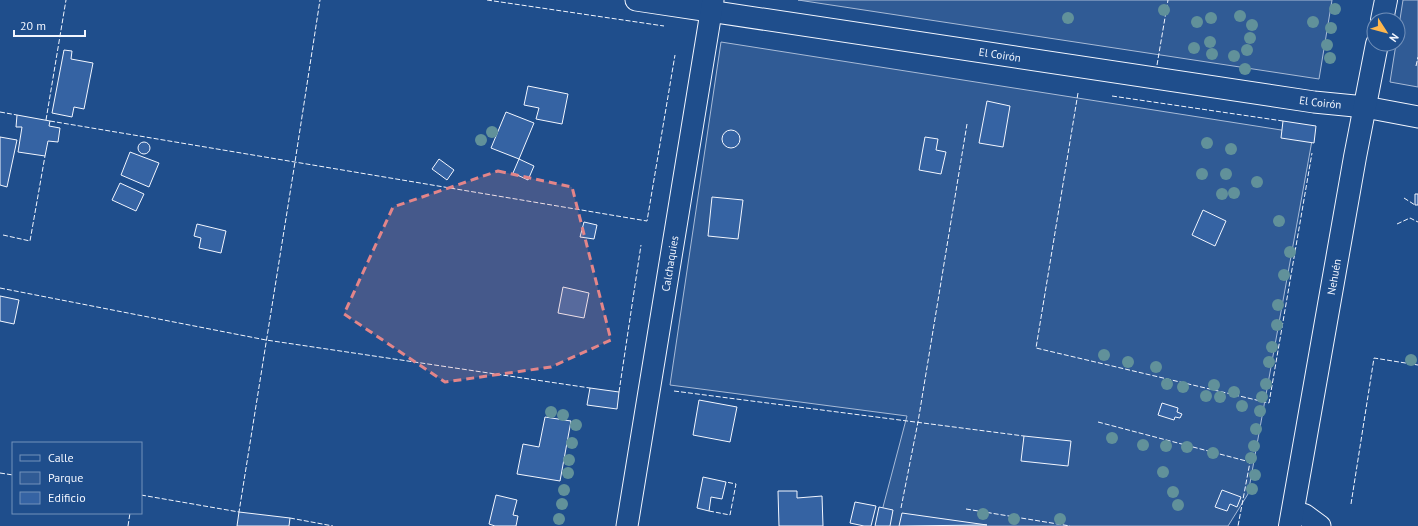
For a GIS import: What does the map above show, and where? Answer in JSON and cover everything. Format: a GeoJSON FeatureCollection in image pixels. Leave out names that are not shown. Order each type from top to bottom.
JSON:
{"type":"FeatureCollection","features":[{"type":"Feature","properties":{"kind":"street","name":"El Coirón"},"geometry":{"type":"LineString","coordinates":[[636,0],[712,6],[1314,102],[1365,106],[1418,117]]}},
{"type":"Feature","properties":{"kind":"street"},"geometry":{"type":"LineString","coordinates":[[1384,12],[1386,0]]}},
{"type":"Feature","properties":{"kind":"street","name":"Calchaquies"},"geometry":{"type":"LineString","coordinates":[[627,526],[712,6]]}},
{"type":"Feature","properties":{"kind":"street","name":"Nehuén"},"geometry":{"type":"LineString","coordinates":[[1292,518],[1375,52]]}},
{"type":"Feature","properties":{"kind":"street"},"geometry":{"type":"LineString","coordinates":[[1292,518],[1305,515],[1320,526]]}},
{"type":"Feature","properties":{"kind":"highlighted area"},"geometry":{"type":"Polygon","coordinates":[[[498,171],[572,187],[611,340],[551,367],[445,382],[344,314],[393,207],[498,171]]]}},
{"type":"Feature","properties":{"kind":"green space"},"geometry":{"type":"Polygon","coordinates":[[[798,0],[1332,0],[1319,79],[798,0]]]}},
{"type":"Feature","properties":{"kind":"green space"},"geometry":{"type":"Polygon","coordinates":[[[1403,0],[1418,0],[1418,87],[1390,82],[1395,52],[1406,52],[1406,12],[1401,12],[1403,0]]]}},
{"type":"Feature","properties":{"kind":"green space"},"geometry":{"type":"Polygon","coordinates":[[[721,42],[1313,135],[1248,494],[1228,526],[878,526],[907,416],[670,385],[721,42]]]}},
{"type":"Feature","properties":{"kind":"building"},"geometry":{"type":"Polygon","coordinates":[[[64,50],[72,51],[71,59],[93,63],[84,109],[74,107],[72,117],[52,113],[64,50]]]}},
{"type":"Feature","properties":{"kind":"building"},"geometry":{"type":"Polygon","coordinates":[[[528,86],[568,94],[562,124],[536,119],[539,108],[524,105],[528,86]]]}},
{"type":"Feature","properties":{"kind":"building"},"geometry":{"type":"Polygon","coordinates":[[[987,101],[1010,106],[1003,147],[979,143],[987,101]]]}},
{"type":"Feature","properties":{"kind":"building"},"geometry":{"type":"Polygon","coordinates":[[[506,112],[534,123],[519,159],[491,148],[506,112]]]}},
{"type":"Feature","properties":{"kind":"building"},"geometry":{"type":"Polygon","coordinates":[[[17,115],[50,121],[49,126],[60,128],[58,142],[48,141],[45,156],[18,152],[22,127],[16,127],[17,115]]]}},
{"type":"Feature","properties":{"kind":"building"},"geometry":{"type":"Polygon","coordinates":[[[1283,121],[1316,126],[1314,143],[1281,138],[1283,121]]]}},
{"type":"Feature","properties":{"kind":"building"},"geometry":{"type":"Polygon","coordinates":[[[727,130],[735,130],[740,135],[738,146],[735,148],[727,148],[722,143],[722,135],[727,130]]]}},
{"type":"Feature","properties":{"kind":"building"},"geometry":{"type":"Polygon","coordinates":[[[0,137],[17,140],[7,187],[0,185],[0,137]]]}},
{"type":"Feature","properties":{"kind":"building"},"geometry":{"type":"Polygon","coordinates":[[[925,137],[938,139],[936,150],[946,152],[941,174],[919,170],[925,137]]]}},
{"type":"Feature","properties":{"kind":"building"},"geometry":{"type":"Polygon","coordinates":[[[142,142],[146,142],[150,148],[146,154],[142,154],[138,150],[138,146],[142,142]]]}},
{"type":"Feature","properties":{"kind":"building"},"geometry":{"type":"Polygon","coordinates":[[[130,152],[159,163],[149,187],[121,175],[130,152]]]}},
{"type":"Feature","properties":{"kind":"building"},"geometry":{"type":"Polygon","coordinates":[[[439,159],[454,170],[447,180],[432,169],[439,159]]]}},
{"type":"Feature","properties":{"kind":"building"},"geometry":{"type":"Polygon","coordinates":[[[519,159],[534,166],[528,180],[513,173],[519,159]]]}},
{"type":"Feature","properties":{"kind":"building"},"geometry":{"type":"Polygon","coordinates":[[[120,183],[144,194],[136,211],[112,200],[120,183]]]}},
{"type":"Feature","properties":{"kind":"building"},"geometry":{"type":"Polygon","coordinates":[[[1415,194],[1418,194],[1418,205],[1415,205],[1415,194]]]}},
{"type":"Feature","properties":{"kind":"building"},"geometry":{"type":"Polygon","coordinates":[[[712,197],[743,200],[738,239],[708,236],[712,197]]]}},
{"type":"Feature","properties":{"kind":"building"},"geometry":{"type":"Polygon","coordinates":[[[1203,210],[1226,221],[1215,246],[1192,235],[1203,210]]]}},
{"type":"Feature","properties":{"kind":"building"},"geometry":{"type":"Polygon","coordinates":[[[584,222],[597,225],[594,239],[580,237],[584,222]]]}},
{"type":"Feature","properties":{"kind":"building"},"geometry":{"type":"Polygon","coordinates":[[[197,224],[226,231],[221,253],[199,248],[201,238],[194,236],[197,224]]]}},
{"type":"Feature","properties":{"kind":"building"},"geometry":{"type":"Polygon","coordinates":[[[563,287],[589,293],[584,318],[558,313],[563,287]]]}},
{"type":"Feature","properties":{"kind":"building"},"geometry":{"type":"Polygon","coordinates":[[[0,296],[19,300],[14,324],[0,321],[0,296]]]}},
{"type":"Feature","properties":{"kind":"building"},"geometry":{"type":"Polygon","coordinates":[[[590,388],[619,392],[617,409],[587,405],[590,388]]]}},
{"type":"Feature","properties":{"kind":"building"},"geometry":{"type":"Polygon","coordinates":[[[699,400],[737,407],[730,442],[693,435],[699,400]]]}},
{"type":"Feature","properties":{"kind":"building"},"geometry":{"type":"Polygon","coordinates":[[[1162,403],[1178,408],[1177,412],[1182,414],[1180,418],[1175,417],[1174,420],[1158,415],[1162,403]]]}},
{"type":"Feature","properties":{"kind":"building"},"geometry":{"type":"Polygon","coordinates":[[[545,417],[571,421],[560,481],[517,474],[523,444],[539,447],[545,417]]]}},
{"type":"Feature","properties":{"kind":"building"},"geometry":{"type":"Polygon","coordinates":[[[1024,436],[1071,441],[1068,466],[1021,461],[1024,436]]]}},
{"type":"Feature","properties":{"kind":"building"},"geometry":{"type":"Polygon","coordinates":[[[703,477],[726,482],[722,499],[711,497],[709,511],[697,508],[703,477]]]}},
{"type":"Feature","properties":{"kind":"building"},"geometry":{"type":"Polygon","coordinates":[[[1222,490],[1241,497],[1237,507],[1230,504],[1227,511],[1215,507],[1222,490]]]}},
{"type":"Feature","properties":{"kind":"building"},"geometry":{"type":"Polygon","coordinates":[[[778,491],[797,491],[797,498],[822,496],[823,526],[779,526],[778,491]]]}},
{"type":"Feature","properties":{"kind":"building"},"geometry":{"type":"Polygon","coordinates":[[[496,495],[517,500],[513,515],[518,516],[516,526],[495,526],[489,524],[496,495]]]}},
{"type":"Feature","properties":{"kind":"building"},"geometry":{"type":"Polygon","coordinates":[[[855,502],[876,506],[871,526],[850,523],[855,502]]]}},
{"type":"Feature","properties":{"kind":"building"},"geometry":{"type":"Polygon","coordinates":[[[879,507],[893,510],[890,526],[875,526],[879,507]]]}},
{"type":"Feature","properties":{"kind":"building"},"geometry":{"type":"Polygon","coordinates":[[[239,512],[290,518],[289,526],[237,526],[239,512]]]}},
{"type":"Feature","properties":{"kind":"building"},"geometry":{"type":"Polygon","coordinates":[[[902,513],[987,525],[899,526],[902,513]]]}},
{"type":"Feature","properties":{"kind":"fence"},"geometry":{"type":"LineString","coordinates":[[46,120],[66,0]]}},
{"type":"Feature","properties":{"kind":"fence"},"geometry":{"type":"LineString","coordinates":[[142,495],[239,512],[320,0]]}},
{"type":"Feature","properties":{"kind":"fence"},"geometry":{"type":"LineString","coordinates":[[487,0],[664,26]]}},
{"type":"Feature","properties":{"kind":"fence"},"geometry":{"type":"LineString","coordinates":[[1157,65],[1168,0]]}},
{"type":"Feature","properties":{"kind":"fence"},"geometry":{"type":"LineString","coordinates":[[50,121],[647,221],[675,55]]}},
{"type":"Feature","properties":{"kind":"fence"},"geometry":{"type":"LineString","coordinates":[[1416,66],[1418,57]]}},
{"type":"Feature","properties":{"kind":"fence"},"geometry":{"type":"LineString","coordinates":[[1078,93],[1036,348],[1269,403],[1312,153]]}},
{"type":"Feature","properties":{"kind":"fence"},"geometry":{"type":"LineString","coordinates":[[1112,96],[1283,121]]}},
{"type":"Feature","properties":{"kind":"fence"},"geometry":{"type":"LineString","coordinates":[[0,112],[17,115]]}},
{"type":"Feature","properties":{"kind":"fence"},"geometry":{"type":"LineString","coordinates":[[901,508],[918,422],[967,124]]}},
{"type":"Feature","properties":{"kind":"fence"},"geometry":{"type":"LineString","coordinates":[[3,235],[30,241],[45,156]]}},
{"type":"Feature","properties":{"kind":"fence"},"geometry":{"type":"LineString","coordinates":[[1404,198],[1415,205]]}},
{"type":"Feature","properties":{"kind":"fence"},"geometry":{"type":"LineString","coordinates":[[1397,224],[1410,218],[1418,222]]}},
{"type":"Feature","properties":{"kind":"fence"},"geometry":{"type":"LineString","coordinates":[[619,392],[641,245]]}},
{"type":"Feature","properties":{"kind":"fence"},"geometry":{"type":"LineString","coordinates":[[0,288],[266,340],[590,388]]}},
{"type":"Feature","properties":{"kind":"fence"},"geometry":{"type":"LineString","coordinates":[[1351,504],[1374,358],[1418,365]]}},
{"type":"Feature","properties":{"kind":"fence"},"geometry":{"type":"LineString","coordinates":[[674,391],[1024,436]]}},
{"type":"Feature","properties":{"kind":"fence"},"geometry":{"type":"LineString","coordinates":[[1098,422],[1250,462],[1238,526]]}},
{"type":"Feature","properties":{"kind":"fence"},"geometry":{"type":"LineString","coordinates":[[0,473],[12,475]]}},
{"type":"Feature","properties":{"kind":"fence"},"geometry":{"type":"LineString","coordinates":[[709,511],[730,515],[736,484],[726,482]]}},
{"type":"Feature","properties":{"kind":"fence"},"geometry":{"type":"LineString","coordinates":[[966,509],[1070,526]]}},
{"type":"Feature","properties":{"kind":"fence"},"geometry":{"type":"LineString","coordinates":[[128,526],[130,514]]}},
{"type":"Feature","properties":{"kind":"fence"},"geometry":{"type":"LineString","coordinates":[[290,518],[333,526]]}}]}
